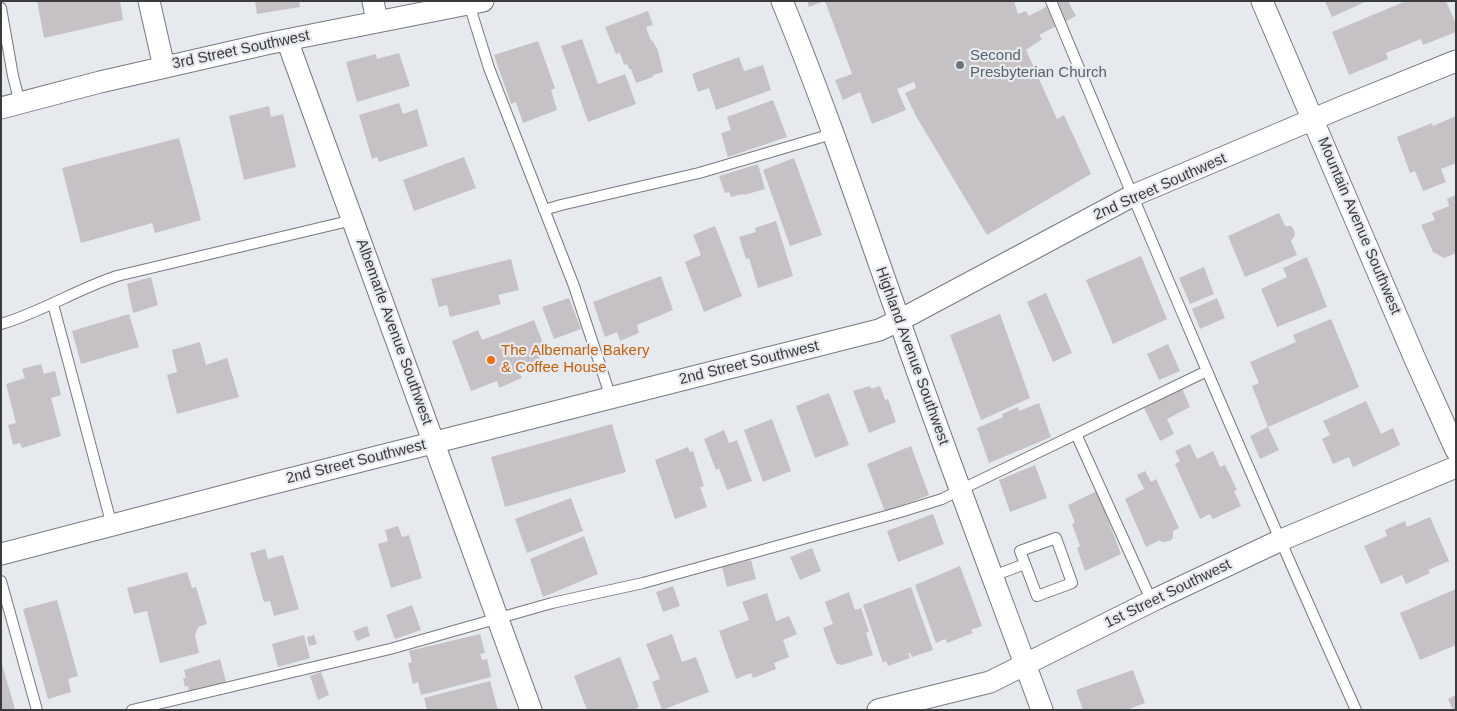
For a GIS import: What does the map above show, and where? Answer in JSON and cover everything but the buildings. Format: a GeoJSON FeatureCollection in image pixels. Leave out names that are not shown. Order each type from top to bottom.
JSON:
{"type":"FeatureCollection","features":[{"type":"Feature","properties":{"kind":"street"},"geometry":{"type":"LineString","coordinates":[[150,1],[164,67]]}},
{"type":"Feature","properties":{"kind":"street","name":"Highland Avenue Southwest"},"geometry":{"type":"LineString","coordinates":[[782,1],[1042,710]]}},
{"type":"Feature","properties":{"kind":"street","name":"Mountain Avenue Southwest"},"geometry":{"type":"LineString","coordinates":[[1262,1],[1415,359],[1456,450]]}},
{"type":"Feature","properties":{"kind":"street","name":"3rd Street Southwest"},"geometry":{"type":"LineString","coordinates":[[11,106],[164,67],[287,40],[375,11],[476,3]]}},
{"type":"Feature","properties":{"kind":"street","name":"Albemarle Avenue Southwest"},"geometry":{"type":"LineString","coordinates":[[287,40],[532,710]]}},
{"type":"Feature","properties":{"kind":"street","name":"2nd Street Southwest"},"geometry":{"type":"LineString","coordinates":[[1,554],[879,330],[1132,196],[1456,61]]}},
{"type":"Feature","properties":{"kind":"street","name":"1st Street Southwest"},"geometry":{"type":"LineString","coordinates":[[878,710],[990,682],[1280,540],[1456,467]]}},
{"type":"Feature","properties":{"kind":"lane"},"geometry":{"type":"LineString","coordinates":[[1051,1],[1207,371],[1356,710]]}},
{"type":"Feature","properties":{"kind":"lane"},"geometry":{"type":"LineString","coordinates":[[476,3],[489,68],[574,286],[612,398]]}},
{"type":"Feature","properties":{"kind":"lane"},"geometry":{"type":"LineString","coordinates":[[1,8],[13,76],[11,106]]}},
{"type":"Feature","properties":{"kind":"lane"},"geometry":{"type":"LineString","coordinates":[[544,210],[699,172],[832,134]]}},
{"type":"Feature","properties":{"kind":"lane"},"geometry":{"type":"LineString","coordinates":[[1,324],[37,312],[92,284],[117,276],[353,220]]}},
{"type":"Feature","properties":{"kind":"lane"},"geometry":{"type":"LineString","coordinates":[[54,304],[112,526]]}},
{"type":"Feature","properties":{"kind":"lane"},"geometry":{"type":"LineString","coordinates":[[132,710],[390,649],[552,604],[643,583],[897,513],[960,490],[1207,371]]}},
{"type":"Feature","properties":{"kind":"lane"},"geometry":{"type":"LineString","coordinates":[[1076,434],[1152,602]]}},
{"type":"Feature","properties":{"kind":"lane"},"geometry":{"type":"LineString","coordinates":[[1056,538],[1072,583],[1037,596],[1025,564],[1020,551],[1056,538]]}},
{"type":"Feature","properties":{"kind":"lane"},"geometry":{"type":"LineString","coordinates":[[993,576],[1025,564]]}},
{"type":"Feature","properties":{"kind":"lane"},"geometry":{"type":"LineString","coordinates":[[1,581],[37,710]]}},
{"type":"Feature","properties":{"kind":"place","name":"Second Presbyterian Church"},"geometry":{"type":"Point","coordinates":[960,65]}},
{"type":"Feature","properties":{"kind":"place","name":"The Albemarle Bakery & Coffee House"},"geometry":{"type":"Point","coordinates":[491,360]}}]}
